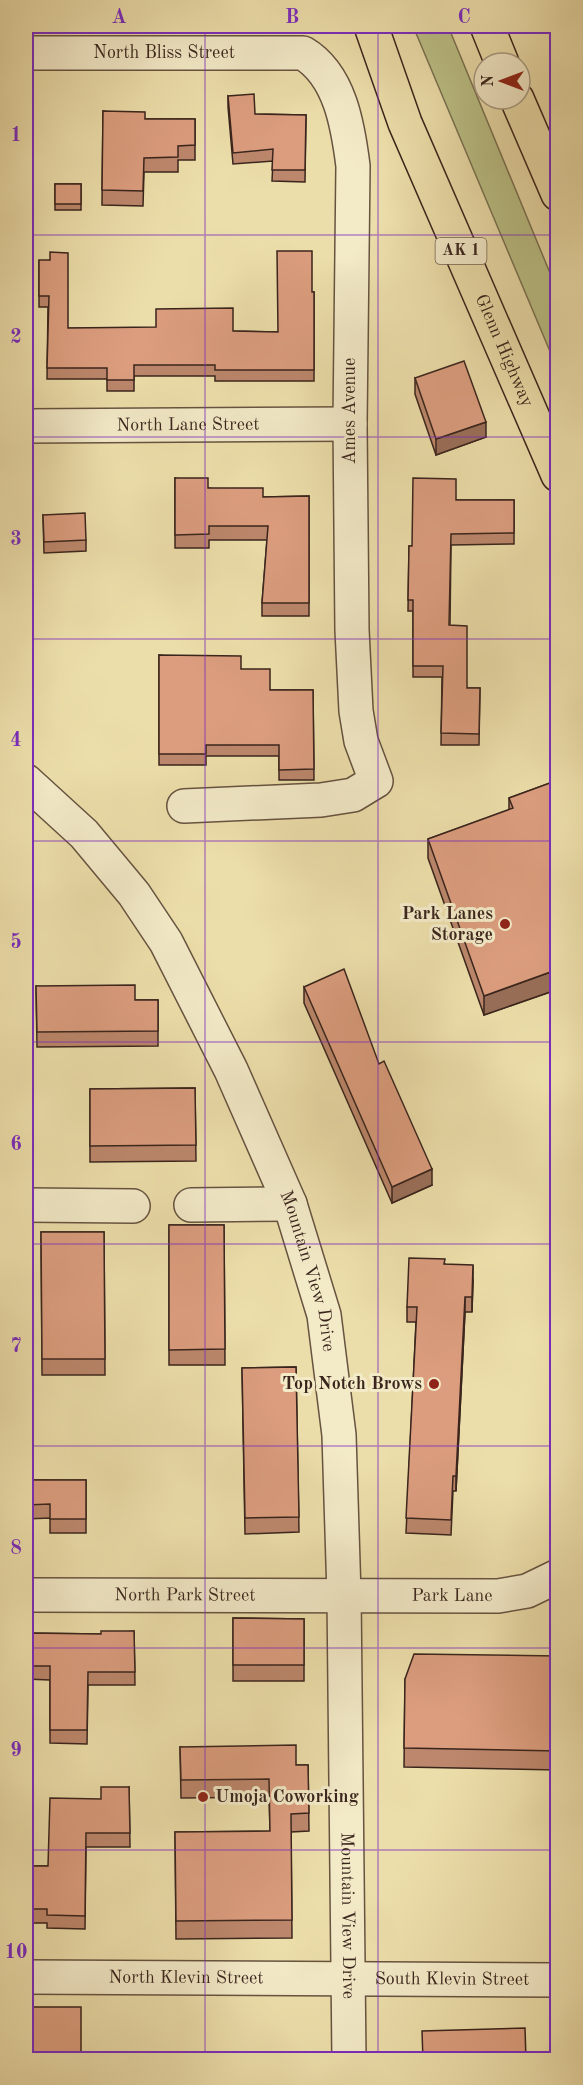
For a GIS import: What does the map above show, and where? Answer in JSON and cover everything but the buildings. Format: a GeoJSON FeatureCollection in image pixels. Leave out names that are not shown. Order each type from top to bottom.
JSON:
{"type":"FeatureCollection","features":[{"type":"Feature","properties":{"kind":"highway","name":"Glenn Highway"},"geometry":{"type":"LineString","coordinates":[[370,26],[405,123],[558,475]]}},
{"type":"Feature","properties":{"kind":"highway"},"geometry":{"type":"LineString","coordinates":[[488,26],[497,51]]}},
{"type":"Feature","properties":{"kind":"highway"},"geometry":{"type":"LineString","coordinates":[[522,111],[558,194]]}},
{"type":"Feature","properties":{"kind":"street","name":"North Bliss Street"},"geometry":{"type":"LineString","coordinates":[[26,53],[303,53]]}},
{"type":"Feature","properties":{"kind":"street","name":"Ames Avenue"},"geometry":{"type":"LineString","coordinates":[[184,806],[321,800],[352,795],[376,781],[361,741],[356,711],[352,630],[350,424],[353,166],[349,134],[329,78],[317,61],[303,53]]}},
{"type":"Feature","properties":{"kind":"street","name":"North Lane Street"},"geometry":{"type":"LineString","coordinates":[[26,426],[350,424]]}},
{"type":"Feature","properties":{"kind":"street","name":"Mountain View Drive"},"geometry":{"type":"LineString","coordinates":[[26,781],[84,834],[134,894],[166,942],[231,1070],[290,1204],[324,1315],[339,1435],[344,1595],[350,2060]]}},
{"type":"Feature","properties":{"kind":"street"},"geometry":{"type":"LineString","coordinates":[[191,1205],[290,1204]]}},
{"type":"Feature","properties":{"kind":"street"},"geometry":{"type":"LineString","coordinates":[[26,1205],[133,1206]]}},
{"type":"Feature","properties":{"kind":"street","name":"Park Lane"},"geometry":{"type":"LineString","coordinates":[[344,1595],[498,1596],[527,1591],[558,1575]]}},
{"type":"Feature","properties":{"kind":"street","name":"North Park Street"},"geometry":{"type":"LineString","coordinates":[[26,1595],[344,1595]]}},
{"type":"Feature","properties":{"kind":"street","name":"North Klevin Street"},"geometry":{"type":"LineString","coordinates":[[26,1977],[348,1979]]}},
{"type":"Feature","properties":{"kind":"street","name":"South Klevin Street"},"geometry":{"type":"LineString","coordinates":[[348,1979],[558,1980]]}},
{"type":"Feature","properties":{"kind":"green space"},"geometry":{"type":"Polygon","coordinates":[[[413,26],[448,26],[472,84],[472,111],[483,111],[557,290],[557,368],[413,26]]]}},
{"type":"Feature","properties":{"kind":"place","name":"Park Lanes Storage"},"geometry":{"type":"Point","coordinates":[505,924]}},
{"type":"Feature","properties":{"kind":"place","name":"Top Notch Brows"},"geometry":{"type":"Point","coordinates":[434,1384]}},
{"type":"Feature","properties":{"kind":"place","name":"Umoja Coworking"},"geometry":{"type":"Point","coordinates":[203,1797]}}]}
